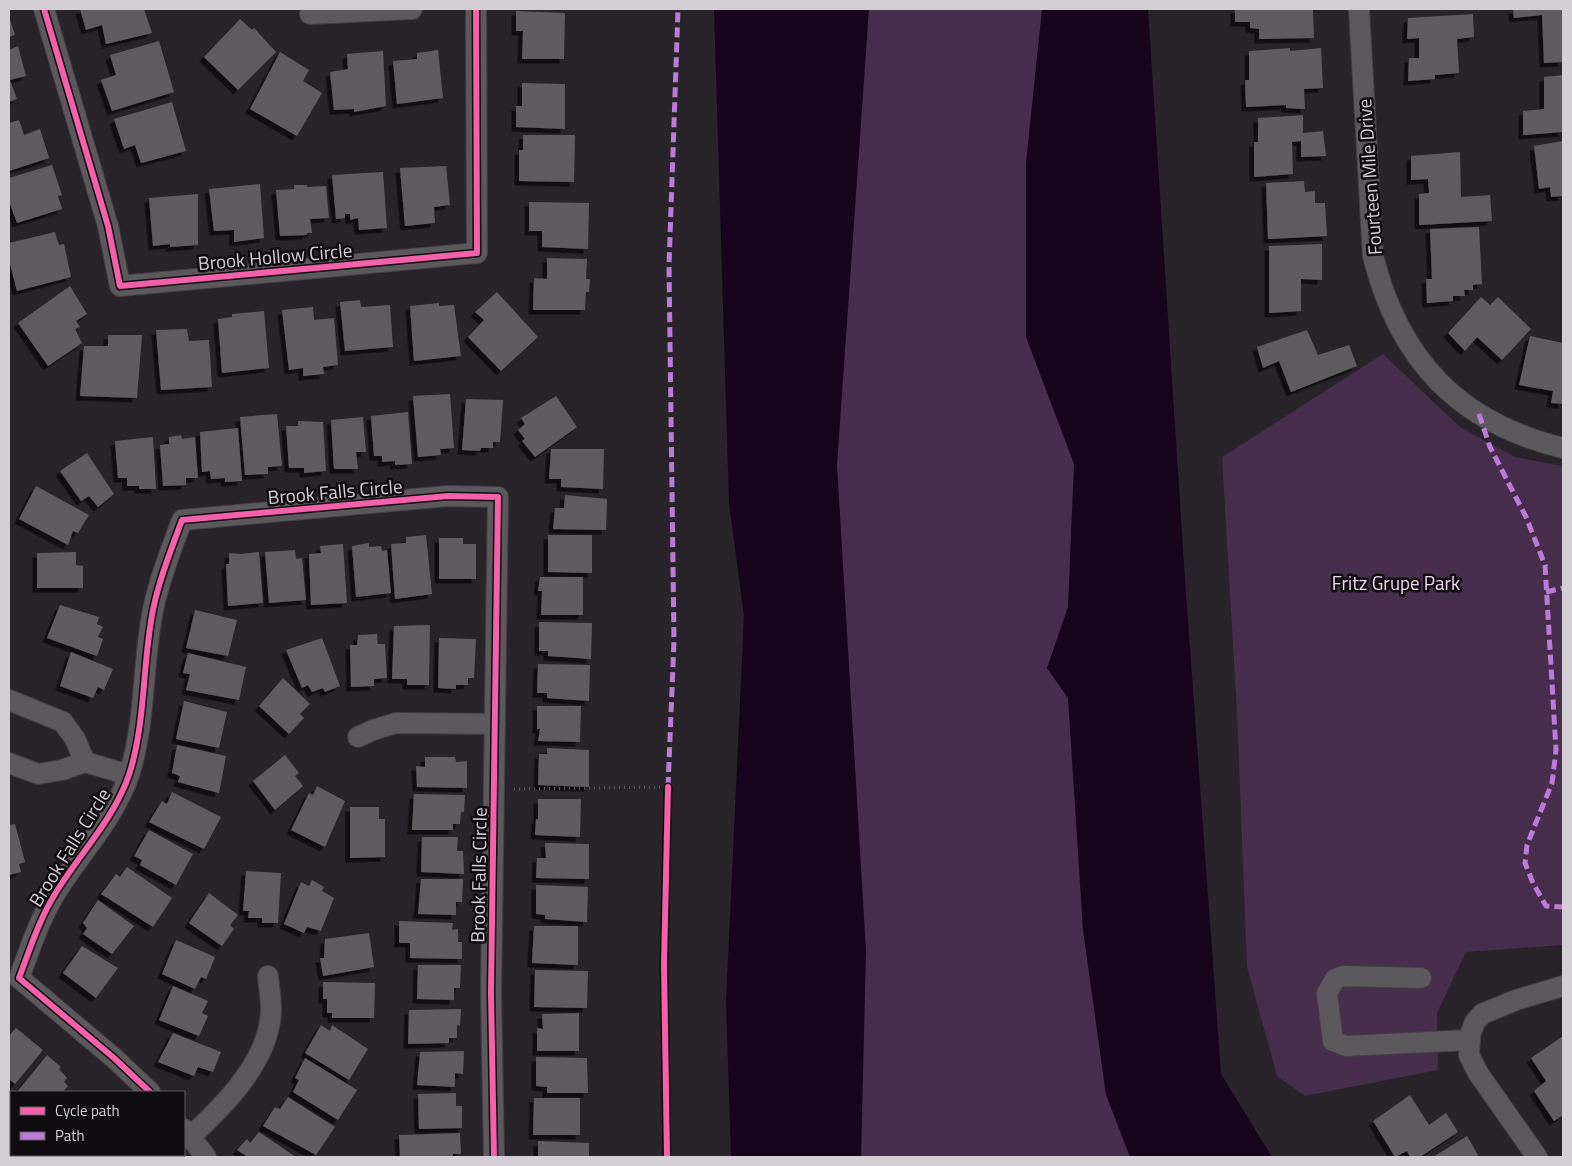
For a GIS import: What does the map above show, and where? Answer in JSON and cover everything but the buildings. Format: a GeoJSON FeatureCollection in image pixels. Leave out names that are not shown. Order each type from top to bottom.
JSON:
{"type":"FeatureCollection","features":[{"type":"Feature","properties":{"kind":"street","name":"Brook Hollow Circle"},"geometry":{"type":"LineString","coordinates":[[44,9],[103,208],[120,286],[477,253],[476,9]]}},
{"type":"Feature","properties":{"kind":"street"},"geometry":{"type":"LineString","coordinates":[[310,14],[412,9]]}},
{"type":"Feature","properties":{"kind":"street","name":"Fourteen Mile Drive"},"geometry":{"type":"LineString","coordinates":[[1358,9],[1373,256],[1380,286],[1404,339],[1422,363],[1444,387],[1467,406],[1497,425],[1535,441],[1563,448]]}},
{"type":"Feature","properties":{"kind":"street","name":"Brook Falls Circle"},"geometry":{"type":"LineString","coordinates":[[149,1091],[114,1058],[19,978],[39,922],[51,900],[107,820],[128,776],[137,745],[141,720],[153,611],[182,520],[448,496],[498,497],[491,993],[494,1157]]}},
{"type":"Feature","properties":{"kind":"street","name":"Brook Falls Circle"},"geometry":{"type":"LineString","coordinates":[[9,700],[63,722],[75,738],[85,762]]}},
{"type":"Feature","properties":{"kind":"street"},"geometry":{"type":"LineString","coordinates":[[358,737],[396,723],[495,724]]}},
{"type":"Feature","properties":{"kind":"street","name":"Brook Falls Circle"},"geometry":{"type":"LineString","coordinates":[[9,764],[38,774],[62,770],[85,762],[128,776]]}},
{"type":"Feature","properties":{"kind":"street"},"geometry":{"type":"LineString","coordinates":[[206,1157],[187,1133],[219,1111],[240,1085],[259,1053],[267,1034],[271,1011],[268,976]]}},
{"type":"Feature","properties":{"kind":"street"},"geometry":{"type":"LineString","coordinates":[[1421,978],[1343,976],[1335,979],[1327,993],[1333,1041],[1346,1046],[1470,1037]]}},
{"type":"Feature","properties":{"kind":"street"},"geometry":{"type":"LineString","coordinates":[[1537,1157],[1478,1073],[1469,1055],[1470,1037],[1475,1022],[1482,1014],[1516,1000],[1563,986]]}},
{"type":"Feature","properties":{"kind":"path"},"geometry":{"type":"LineString","coordinates":[[494,790],[536,787],[668,787],[668,795]]}},
{"type":"Feature","properties":{"kind":"green space"},"geometry":{"type":"Polygon","coordinates":[[[823,9],[1050,9],[1151,1157],[814,1157],[823,9]]]}},
{"type":"Feature","properties":{"kind":"green space","name":"Fritz Grupe Park"},"geometry":{"type":"Polygon","coordinates":[[[1383,354],[1460,427],[1515,457],[1563,466],[1563,945],[1466,952],[1437,1013],[1438,1070],[1305,1096],[1277,1076],[1247,967],[1237,713],[1222,457],[1383,354]]]}},
{"type":"Feature","properties":{"kind":"shaded area"},"geometry":{"type":"Polygon","coordinates":[[[714,9],[869,9],[837,465],[866,951],[861,1157],[731,1157],[726,1002],[744,616],[729,503],[714,9]]]}},
{"type":"Feature","properties":{"kind":"shaded area"},"geometry":{"type":"Polygon","coordinates":[[[1042,9],[1148,9],[1185,580],[1221,1074],[1272,1157],[1130,1157],[1106,1095],[1083,930],[1068,698],[1047,668],[1068,607],[1074,464],[1026,337],[1026,163],[1042,9]]]}},
{"type":"Feature","properties":{"kind":"marked path"},"geometry":{"type":"LineString","coordinates":[[668,787],[674,641],[669,266],[678,9]]}},
{"type":"Feature","properties":{"kind":"marked path"},"geometry":{"type":"LineString","coordinates":[[1479,414],[1490,447],[1526,517],[1545,565],[1556,750],[1552,783],[1527,845],[1525,863],[1533,883],[1546,906],[1563,907]]}},
{"type":"Feature","properties":{"kind":"marked path"},"geometry":{"type":"LineString","coordinates":[[1546,592],[1563,588]]}},
{"type":"Feature","properties":{"kind":"cycle path"},"geometry":{"type":"LineString","coordinates":[[44,9],[108,226],[120,286],[477,253],[476,9]]}},
{"type":"Feature","properties":{"kind":"cycle path"},"geometry":{"type":"LineString","coordinates":[[149,1091],[114,1058],[19,978],[49,904],[64,879],[105,822],[129,775],[138,735],[153,610],[162,576],[182,520],[448,496],[498,497],[491,993],[494,1157]]}},
{"type":"Feature","properties":{"kind":"cycle path"},"geometry":{"type":"LineString","coordinates":[[667,1157],[664,964],[668,787]]}}]}
